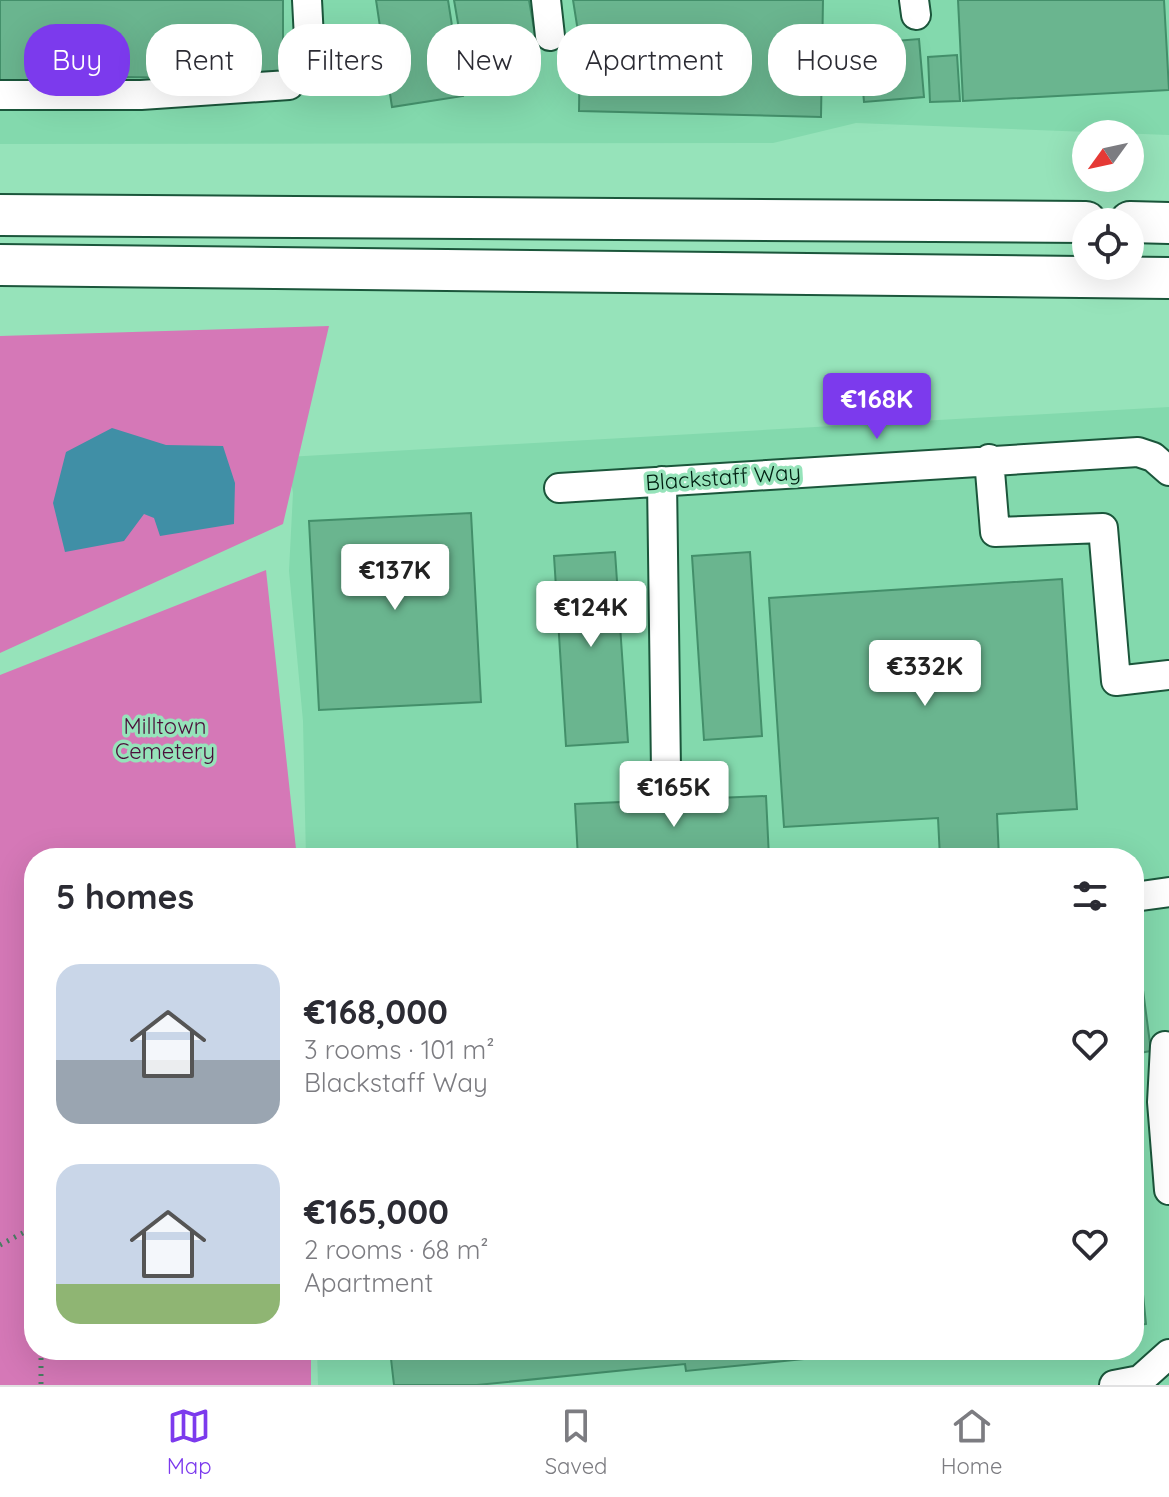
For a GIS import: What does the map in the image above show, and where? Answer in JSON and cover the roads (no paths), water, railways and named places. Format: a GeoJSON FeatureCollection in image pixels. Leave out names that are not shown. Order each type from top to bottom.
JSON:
{"type":"FeatureCollection","features":[{"type":"Feature","properties":{"kind":"highway"},"geometry":{"type":"LineString","coordinates":[[0,215],[1072,222]]}},
{"type":"Feature","properties":{"kind":"highway"},"geometry":{"type":"LineString","coordinates":[[1144,222],[1169,223]]}},
{"type":"Feature","properties":{"kind":"highway"},"geometry":{"type":"LineString","coordinates":[[0,265],[1169,278]]}},
{"type":"Feature","properties":{"kind":"street"},"geometry":{"type":"LineString","coordinates":[[0,95],[141,95],[289,85],[310,58],[307,0]]}},
{"type":"Feature","properties":{"kind":"street"},"geometry":{"type":"LineString","coordinates":[[546,0],[550,36]]}},
{"type":"Feature","properties":{"kind":"street","name":"Blackstaff Way"},"geometry":{"type":"LineString","coordinates":[[559,488],[1138,452],[1153,457],[1169,471]]}},
{"type":"Feature","properties":{"kind":"street"},"geometry":{"type":"LineString","coordinates":[[989,459],[995,532],[1103,528],[1116,681],[1169,675]]}},
{"type":"Feature","properties":{"kind":"street"},"geometry":{"type":"LineString","coordinates":[[662,481],[666,770]]}},
{"type":"Feature","properties":{"kind":"street"},"geometry":{"type":"LineString","coordinates":[[1144,896],[1169,892]]}},
{"type":"Feature","properties":{"kind":"street"},"geometry":{"type":"LineString","coordinates":[[1165,1046],[1162,1102],[1169,1190]]}},
{"type":"Feature","properties":{"kind":"street"},"geometry":{"type":"LineString","coordinates":[[1114,1385],[1140,1380],[1169,1354]]}},
{"type":"Feature","properties":{"kind":"water"},"geometry":{"type":"Polygon","coordinates":[[[112,428],[166,445],[223,446],[235,483],[234,524],[160,536],[154,518],[144,514],[124,541],[65,552],[53,503],[66,452],[112,428]]]}},
{"type":"Feature","properties":{"kind":"park label","name":"Milltown Cemetery"},"geometry":{"type":"Point","coordinates":[165,738]}}]}
